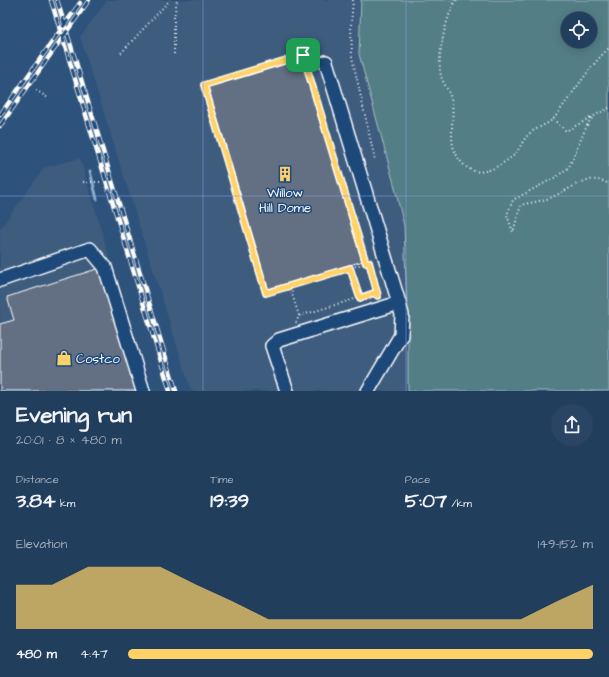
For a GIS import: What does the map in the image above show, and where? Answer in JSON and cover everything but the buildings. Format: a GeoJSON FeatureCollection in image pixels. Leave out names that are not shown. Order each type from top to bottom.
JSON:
{"type":"FeatureCollection","features":[{"type":"Feature","properties":{"kind":"lane"},"geometry":{"type":"LineString","coordinates":[[326,62],[391,306],[402,315],[401,335],[368,391]]}},
{"type":"Feature","properties":{"kind":"lane"},"geometry":{"type":"LineString","coordinates":[[0,280],[90,248],[105,267],[143,391]]}},
{"type":"Feature","properties":{"kind":"lane"},"geometry":{"type":"LineString","coordinates":[[287,391],[272,346],[279,340],[297,331],[391,306]]}},
{"type":"Feature","properties":{"kind":"path"},"geometry":{"type":"LineString","coordinates":[[121,53],[170,0]]}},
{"type":"Feature","properties":{"kind":"path"},"geometry":{"type":"LineString","coordinates":[[174,54],[174,16],[177,0]]}},
{"type":"Feature","properties":{"kind":"path"},"geometry":{"type":"LineString","coordinates":[[353,0],[351,25],[352,57],[375,160]]}},
{"type":"Feature","properties":{"kind":"path"},"geometry":{"type":"LineString","coordinates":[[456,0],[441,45],[439,62],[442,78],[450,92],[454,145],[462,162],[470,170],[481,173],[492,170],[515,154],[528,134],[553,119],[594,61],[609,48]]}},
{"type":"Feature","properties":{"kind":"path"},"geometry":{"type":"LineString","coordinates":[[366,263],[303,55],[204,85],[266,293],[289,285],[350,267],[366,263],[369,262],[378,296]]}},
{"type":"Feature","properties":{"kind":"path"},"geometry":{"type":"LineString","coordinates":[[36,90],[48,98]]}},
{"type":"Feature","properties":{"kind":"path"},"geometry":{"type":"LineString","coordinates":[[553,119],[566,131],[609,108]]}},
{"type":"Feature","properties":{"kind":"path"},"geometry":{"type":"LineString","coordinates":[[594,116],[588,123],[569,167],[556,178],[513,200],[508,215],[513,232],[521,205],[554,196],[582,180],[594,179],[609,184]]}},
{"type":"Feature","properties":{"kind":"path"},"geometry":{"type":"LineString","coordinates":[[83,182],[102,182]]}},
{"type":"Feature","properties":{"kind":"path"},"geometry":{"type":"LineString","coordinates":[[350,267],[360,298]]}},
{"type":"Feature","properties":{"kind":"path"},"geometry":{"type":"LineString","coordinates":[[289,285],[299,316],[297,331]]}},
{"type":"Feature","properties":{"kind":"path"},"geometry":{"type":"LineString","coordinates":[[299,316],[374,293],[391,306]]}},
{"type":"Feature","properties":{"kind":"shaded area"},"geometry":{"type":"Polygon","coordinates":[[[107,0],[609,0],[609,391],[191,391],[80,37],[107,0]]]}},
{"type":"Feature","properties":{"kind":"shaded area"},"geometry":{"type":"Polygon","coordinates":[[[80,158],[149,391],[0,391],[0,229],[44,168],[80,158]]]}},
{"type":"Feature","properties":{"kind":"green space"},"geometry":{"type":"Polygon","coordinates":[[[361,0],[609,0],[609,391],[408,391],[408,337],[404,226],[359,54],[361,0]]]}},
{"type":"Feature","properties":{"kind":"waterway"},"geometry":{"type":"LineString","coordinates":[[90,171],[97,199]]}},
{"type":"Feature","properties":{"kind":"railway"},"geometry":{"type":"LineString","coordinates":[[51,0],[170,391]]}},
{"type":"Feature","properties":{"kind":"railway"},"geometry":{"type":"LineString","coordinates":[[57,0],[176,391]]}},
{"type":"Feature","properties":{"kind":"railway"},"geometry":{"type":"LineString","coordinates":[[0,126],[89,0]]}},
{"type":"Feature","properties":{"kind":"railway"},"geometry":{"type":"LineString","coordinates":[[0,115],[80,3]]}},
{"type":"Feature","properties":{"kind":"place","name":"Willow Hill Dome"},"geometry":{"type":"Point","coordinates":[285,174]}},
{"type":"Feature","properties":{"kind":"place","name":"Costco"},"geometry":{"type":"Point","coordinates":[64,358]}},
{"type":"Feature","properties":{"kind":"route"},"geometry":{"type":"LineString","coordinates":[[303,55],[366,263],[369,262],[378,296],[374,293],[360,298],[350,268],[266,293],[204,85],[303,55]]}}]}
